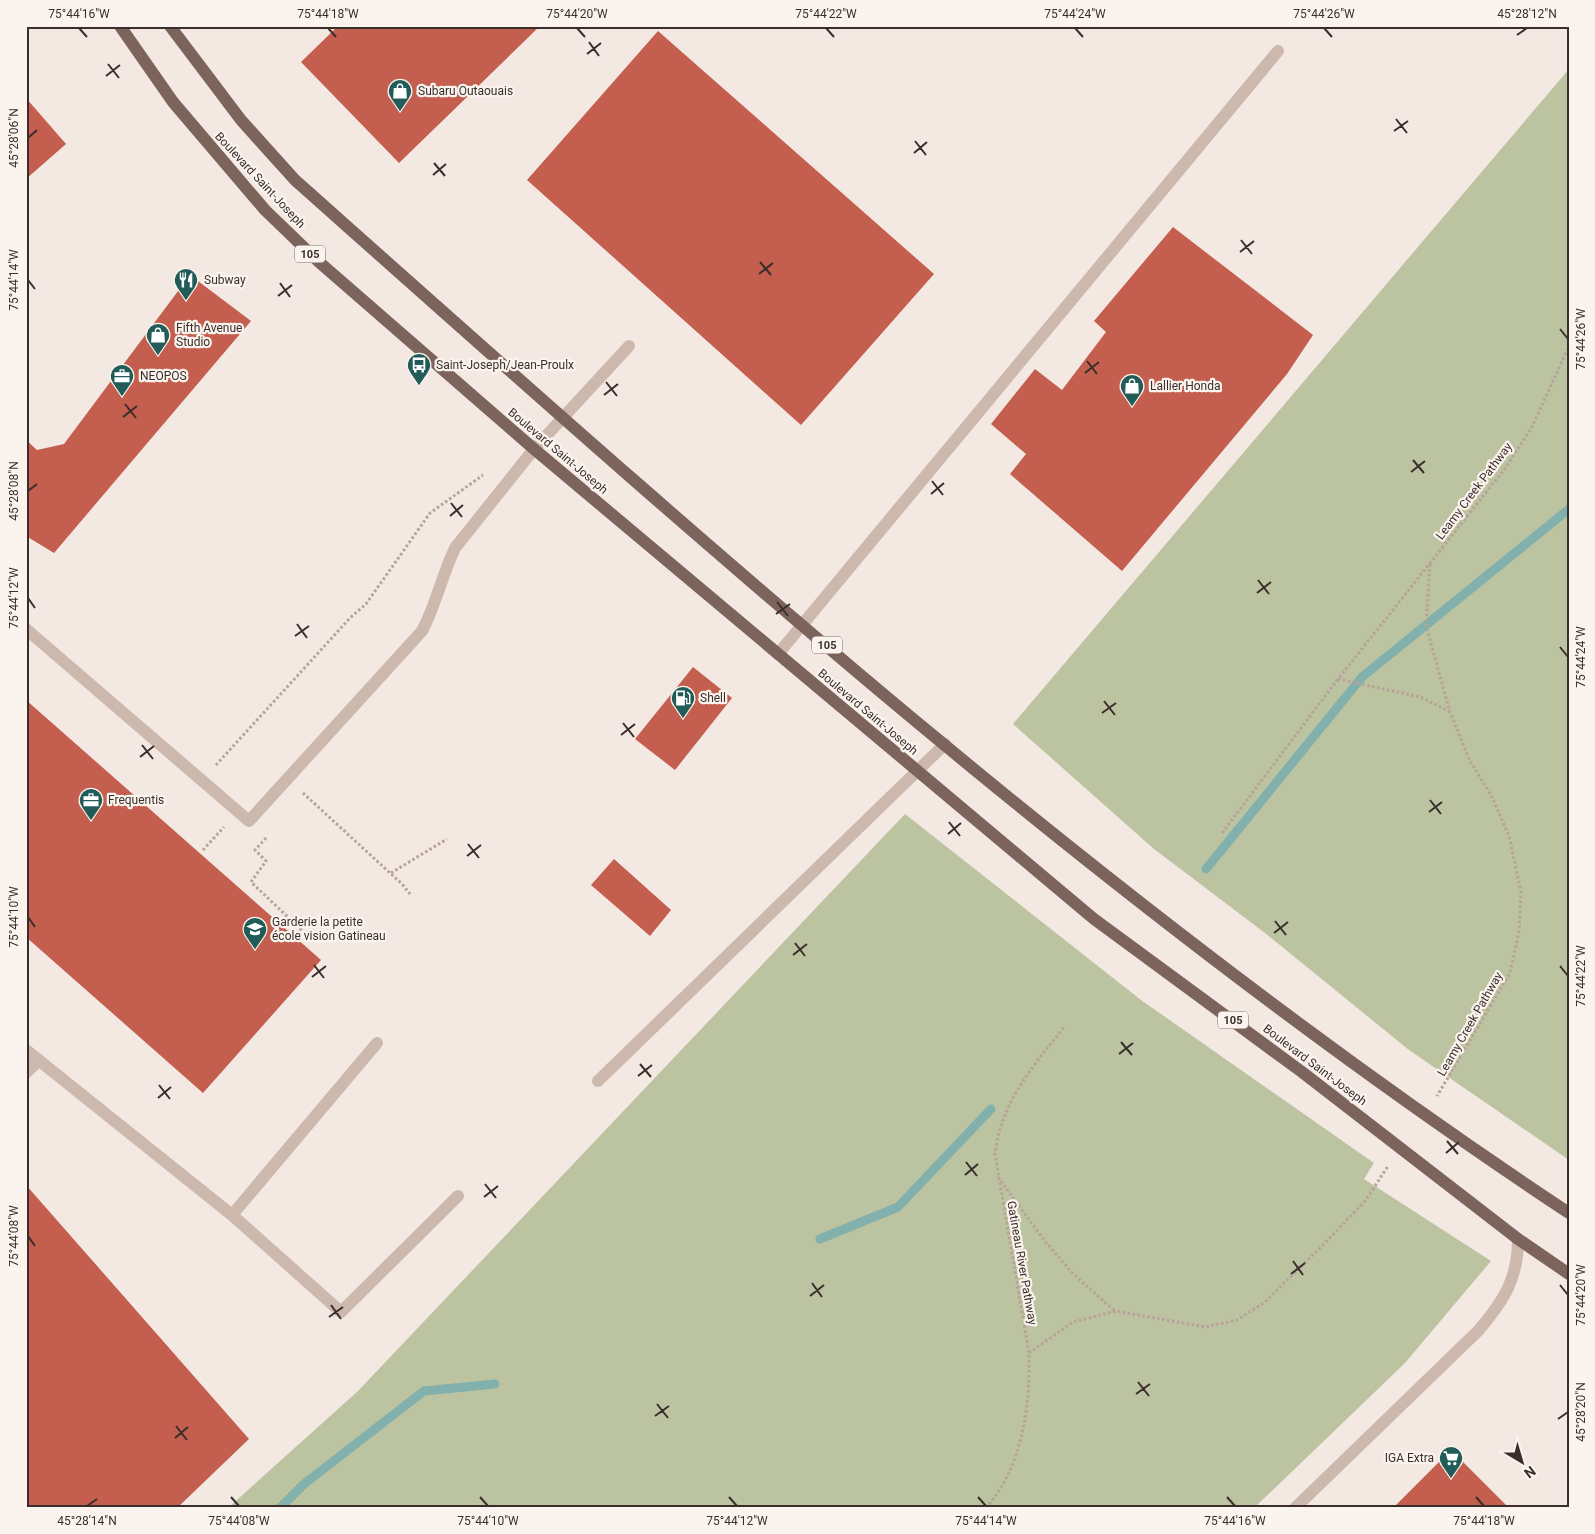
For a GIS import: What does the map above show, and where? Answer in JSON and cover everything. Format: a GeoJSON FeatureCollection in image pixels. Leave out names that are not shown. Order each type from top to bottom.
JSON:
{"type":"FeatureCollection","features":[{"type":"Feature","properties":{"kind":"main road","name":"Boulevard Saint-Joseph"},"geometry":{"type":"LineString","coordinates":[[120,26],[173,102],[265,210],[319,262],[534,449],[1094,919],[1302,1072],[1518,1239],[1569,1274]]}},
{"type":"Feature","properties":{"kind":"main road","name":"Boulevard Saint-Joseph"},"geometry":{"type":"LineString","coordinates":[[170,26],[241,120],[294,180],[561,418],[802,624],[1123,891],[1236,977],[1424,1114],[1569,1213]]}},
{"type":"Feature","properties":{"kind":"lane"},"geometry":{"type":"LineString","coordinates":[[778,654],[1278,51]]}},
{"type":"Feature","properties":{"kind":"lane"},"geometry":{"type":"LineString","coordinates":[[26,629],[249,821],[422,631],[430,616],[446,566],[455,548],[534,449],[629,346]]}},
{"type":"Feature","properties":{"kind":"lane"},"geometry":{"type":"LineString","coordinates":[[598,1081],[945,744]]}},
{"type":"Feature","properties":{"kind":"lane"},"geometry":{"type":"LineString","coordinates":[[232,1214],[377,1043]]}},
{"type":"Feature","properties":{"kind":"lane"},"geometry":{"type":"LineString","coordinates":[[26,1050],[232,1214],[341,1312],[458,1196]]}},
{"type":"Feature","properties":{"kind":"lane"},"geometry":{"type":"LineString","coordinates":[[26,1074],[39,1060]]}},
{"type":"Feature","properties":{"kind":"lane"},"geometry":{"type":"LineString","coordinates":[[1295,1508],[1480,1330],[1503,1301],[1510,1285],[1518,1260],[1518,1239]]}},
{"type":"Feature","properties":{"kind":"path","name":"Leamy Creek Pathway"},"geometry":{"type":"LineString","coordinates":[[1222,833],[1338,679],[1504,470],[1532,427],[1569,346]]}},
{"type":"Feature","properties":{"kind":"path"},"geometry":{"type":"LineString","coordinates":[[201,780],[350,618],[366,604],[430,513],[488,470]]}},
{"type":"Feature","properties":{"kind":"path","name":"Leamy Creek Pathway"},"geometry":{"type":"LineString","coordinates":[[1424,1114],[1438,1094],[1510,973],[1519,931],[1521,892],[1509,836],[1492,798],[1469,759],[1450,712],[1426,626],[1430,564]]}},
{"type":"Feature","properties":{"kind":"path"},"geometry":{"type":"LineString","coordinates":[[1338,679],[1420,697],[1450,712]]}},
{"type":"Feature","properties":{"kind":"path"},"geometry":{"type":"LineString","coordinates":[[287,779],[391,873],[410,894]]}},
{"type":"Feature","properties":{"kind":"path"},"geometry":{"type":"LineString","coordinates":[[299,802],[305,795]]}},
{"type":"Feature","properties":{"kind":"path"},"geometry":{"type":"LineString","coordinates":[[203,850],[238,812]]}},
{"type":"Feature","properties":{"kind":"path"},"geometry":{"type":"LineString","coordinates":[[267,836],[255,850],[266,861],[251,882],[285,917],[313,940]]}},
{"type":"Feature","properties":{"kind":"path"},"geometry":{"type":"LineString","coordinates":[[391,873],[447,839]]}},
{"type":"Feature","properties":{"kind":"path","name":"Gatineau River Pathway"},"geometry":{"type":"LineString","coordinates":[[986,1508],[997,1496],[1011,1469],[1027,1415],[1030,1353],[997,1175],[995,1154],[998,1130],[1006,1109],[1033,1067],[1064,1027]]}},
{"type":"Feature","properties":{"kind":"path","name":"Gatineau River Pathway"},"geometry":{"type":"LineString","coordinates":[[1030,1353],[1073,1322],[1116,1311],[1205,1327],[1237,1320],[1266,1302],[1366,1200],[1400,1148]]}},
{"type":"Feature","properties":{"kind":"path","name":"Gatineau River Pathway"},"geometry":{"type":"LineString","coordinates":[[997,1175],[1044,1240],[1074,1274],[1116,1311]]}},
{"type":"Feature","properties":{"kind":"green space"},"geometry":{"type":"Polygon","coordinates":[[[1569,69],[1569,1160],[1409,1050],[1265,933],[1154,849],[1013,724],[1569,69]]]}},
{"type":"Feature","properties":{"kind":"green space"},"geometry":{"type":"Polygon","coordinates":[[[905,814],[1141,1000],[1374,1163],[1364,1179],[1491,1261],[1405,1363],[1254,1508],[228,1508],[358,1391],[905,814]]]}},
{"type":"Feature","properties":{"kind":"building","name":"Subaru Outaouais"},"geometry":{"type":"Polygon","coordinates":[[[338,26],[540,26],[399,163],[301,62],[338,26]]]}},
{"type":"Feature","properties":{"kind":"building"},"geometry":{"type":"Polygon","coordinates":[[[658,31],[934,274],[801,425],[527,180],[658,31]]]}},
{"type":"Feature","properties":{"kind":"building"},"geometry":{"type":"Polygon","coordinates":[[[26,98],[66,144],[26,179],[26,98]]]}},
{"type":"Feature","properties":{"kind":"building","name":"Lallier Honda"},"geometry":{"type":"Polygon","coordinates":[[[1173,227],[1313,335],[1287,374],[1122,571],[1010,474],[1026,454],[991,424],[1035,369],[1062,390],[1106,332],[1094,321],[1173,227]]]}},
{"type":"Feature","properties":{"kind":"building"},"geometry":{"type":"Polygon","coordinates":[[[190,275],[251,321],[54,553],[26,536],[26,440],[37,450],[64,444],[190,275]]]}},
{"type":"Feature","properties":{"kind":"building"},"geometry":{"type":"Polygon","coordinates":[[[693,667],[732,698],[675,770],[635,739],[693,667]]]}},
{"type":"Feature","properties":{"kind":"building"},"geometry":{"type":"Polygon","coordinates":[[[26,700],[321,960],[203,1093],[26,937],[26,700]]]}},
{"type":"Feature","properties":{"kind":"building"},"geometry":{"type":"Polygon","coordinates":[[[614,859],[671,910],[650,936],[591,885],[614,859]]]}},
{"type":"Feature","properties":{"kind":"building"},"geometry":{"type":"Polygon","coordinates":[[[26,1185],[249,1439],[177,1508],[26,1508],[26,1185]]]}},
{"type":"Feature","properties":{"kind":"building","name":"IGA Extra"},"geometry":{"type":"Polygon","coordinates":[[[1451,1450],[1509,1508],[1393,1508],[1451,1450]]]}},
{"type":"Feature","properties":{"kind":"waterway"},"geometry":{"type":"LineString","coordinates":[[1206,869],[1362,677],[1569,509]]}},
{"type":"Feature","properties":{"kind":"waterway"},"geometry":{"type":"LineString","coordinates":[[820,1239],[898,1207],[991,1109]]}},
{"type":"Feature","properties":{"kind":"waterway"},"geometry":{"type":"LineString","coordinates":[[280,1508],[304,1484],[424,1391],[495,1384]]}},
{"type":"Feature","properties":{"kind":"place","name":"Subaru Outaouais"},"geometry":{"type":"Point","coordinates":[400,112]}},
{"type":"Feature","properties":{"kind":"place","name":"Subway"},"geometry":{"type":"Point","coordinates":[186,301]}},
{"type":"Feature","properties":{"kind":"place","name":"Fifth Avenue Studio"},"geometry":{"type":"Point","coordinates":[158,356]}},
{"type":"Feature","properties":{"kind":"place","name":"Saint-Joseph/Jean-Proulx"},"geometry":{"type":"Point","coordinates":[419,386]}},
{"type":"Feature","properties":{"kind":"place","name":"NEOPOS"},"geometry":{"type":"Point","coordinates":[122,397]}},
{"type":"Feature","properties":{"kind":"place","name":"Lallier Honda"},"geometry":{"type":"Point","coordinates":[1132,407]}},
{"type":"Feature","properties":{"kind":"place","name":"Shell"},"geometry":{"type":"Point","coordinates":[683,719]}},
{"type":"Feature","properties":{"kind":"place","name":"Frequentis"},"geometry":{"type":"Point","coordinates":[91,821]}},
{"type":"Feature","properties":{"kind":"place","name":"Garderie la petite école vision Gatineau"},"geometry":{"type":"Point","coordinates":[255,950]}},
{"type":"Feature","properties":{"kind":"place","name":"IGA Extra"},"geometry":{"type":"Point","coordinates":[1451,1479]}}]}
